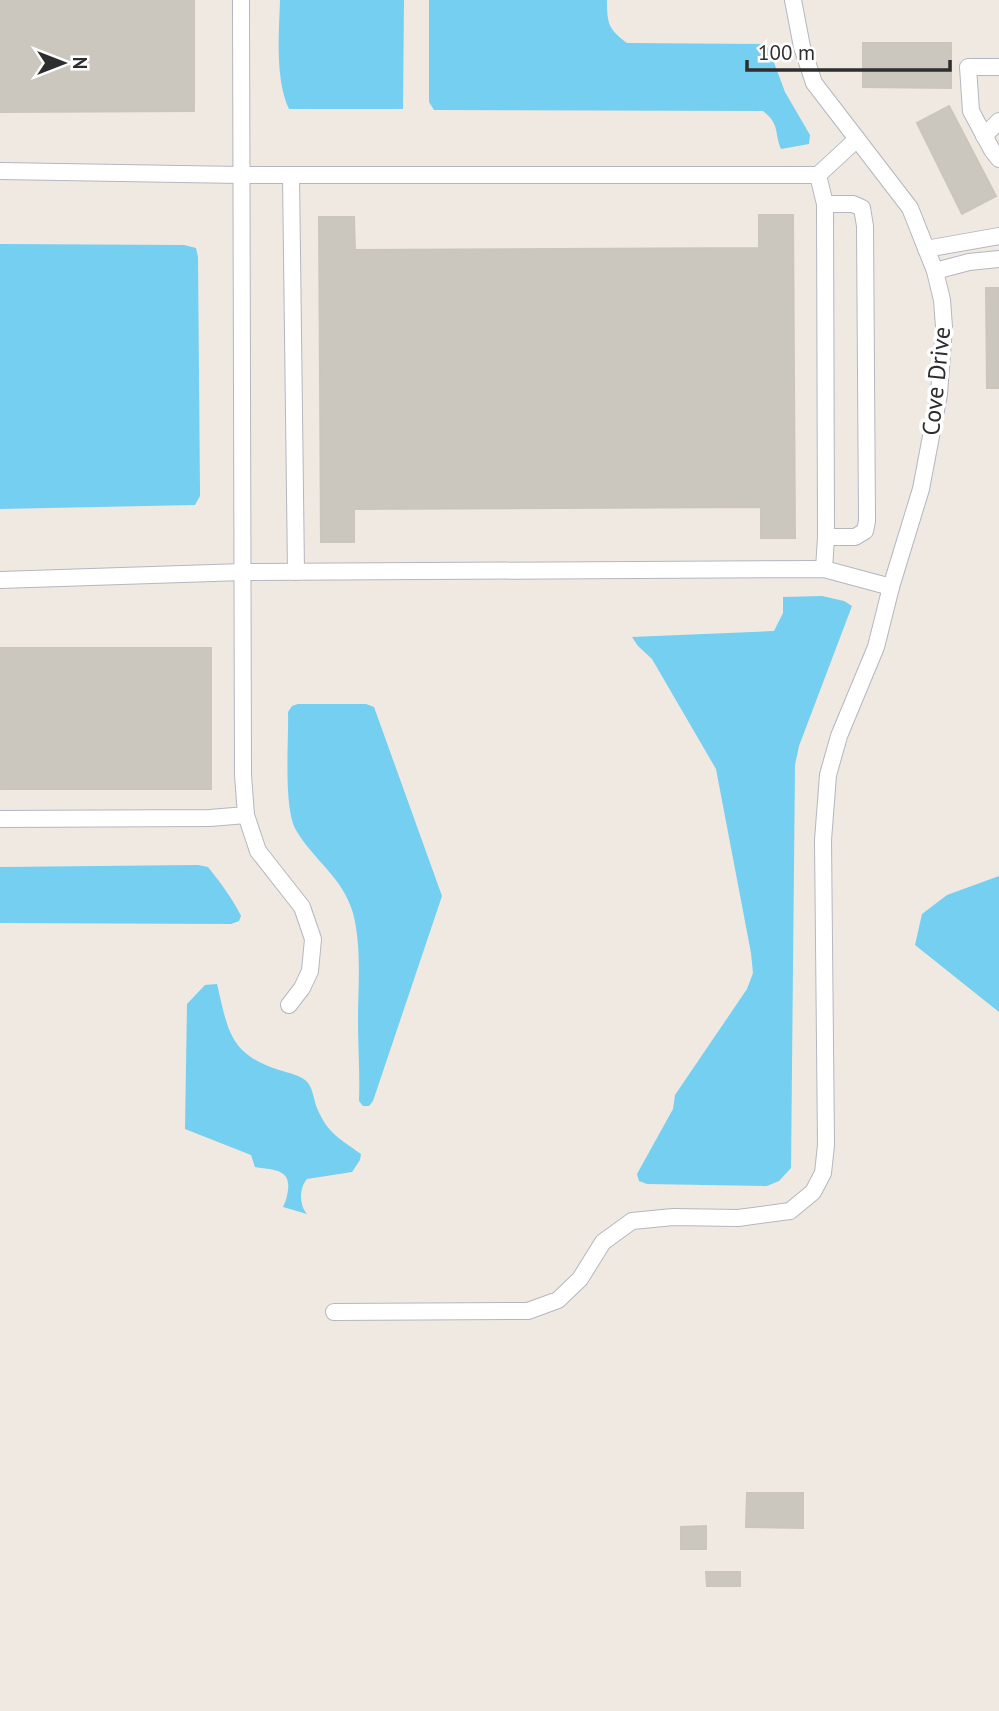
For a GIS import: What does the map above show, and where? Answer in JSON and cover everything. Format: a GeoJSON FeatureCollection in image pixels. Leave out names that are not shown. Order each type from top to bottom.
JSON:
{"type":"FeatureCollection","features":[{"type":"Feature","properties":{"kind":"street"},"geometry":{"type":"LineString","coordinates":[[241,0],[243,775],[246,815],[258,851],[302,907],[313,939],[310,971],[302,988],[289,1005]]}},
{"type":"Feature","properties":{"kind":"street","name":"Cove Drive"},"geometry":{"type":"LineString","coordinates":[[334,1312],[528,1311],[558,1300],[580,1279],[603,1242],[632,1221],[673,1217],[738,1218],[790,1211],[813,1192],[823,1173],[827,1146],[823,840],[828,775],[839,736],[876,647],[921,489],[939,394],[944,327],[942,300],[935,271],[910,208],[814,83],[802,47],[793,0]]}},
{"type":"Feature","properties":{"kind":"street"},"geometry":{"type":"LineString","coordinates":[[999,67],[968,67],[971,111],[999,159]]}},
{"type":"Feature","properties":{"kind":"street"},"geometry":{"type":"LineString","coordinates":[[984,136],[999,121]]}},
{"type":"Feature","properties":{"kind":"street"},"geometry":{"type":"LineString","coordinates":[[0,171],[241,175],[818,175],[857,139]]}},
{"type":"Feature","properties":{"kind":"street"},"geometry":{"type":"LineString","coordinates":[[291,175],[296,572]]}},
{"type":"Feature","properties":{"kind":"street"},"geometry":{"type":"LineString","coordinates":[[818,175],[825,204],[827,537],[824,569]]}},
{"type":"Feature","properties":{"kind":"street"},"geometry":{"type":"LineString","coordinates":[[825,204],[853,204],[862,208],[866,226],[867,521],[865,531],[855,537],[827,537]]}},
{"type":"Feature","properties":{"kind":"street"},"geometry":{"type":"LineString","coordinates":[[926,249],[999,236]]}},
{"type":"Feature","properties":{"kind":"street"},"geometry":{"type":"LineString","coordinates":[[935,271],[968,262],[999,259]]}},
{"type":"Feature","properties":{"kind":"street"},"geometry":{"type":"LineString","coordinates":[[0,580],[243,572],[824,569],[891,587]]}},
{"type":"Feature","properties":{"kind":"street"},"geometry":{"type":"LineString","coordinates":[[0,819],[210,818],[246,815]]}},
{"type":"Feature","properties":{"kind":"water"},"geometry":{"type":"Polygon","coordinates":[[[280,0],[404,0],[403,109],[289,109],[280,70],[280,0]]]}},
{"type":"Feature","properties":{"kind":"water"},"geometry":{"type":"Polygon","coordinates":[[[429,0],[607,0],[610,25],[627,43],[763,44],[769,49],[785,92],[810,135],[809,144],[781,149],[774,124],[763,111],[434,110],[429,102],[429,0]]]}},
{"type":"Feature","properties":{"kind":"water"},"geometry":{"type":"Polygon","coordinates":[[[0,244],[184,245],[196,248],[200,496],[195,505],[0,509],[0,244]]]}},
{"type":"Feature","properties":{"kind":"water"},"geometry":{"type":"Polygon","coordinates":[[[822,596],[844,601],[852,606],[799,746],[795,765],[791,1168],[779,1181],[767,1186],[647,1184],[639,1181],[637,1174],[673,1109],[675,1095],[747,989],[753,973],[716,769],[652,659],[632,637],[774,631],[783,613],[783,597],[822,596]]]}},
{"type":"Feature","properties":{"kind":"water"},"geometry":{"type":"Polygon","coordinates":[[[366,704],[374,707],[442,896],[373,1101],[369,1106],[363,1106],[359,1101],[359,953],[353,913],[342,889],[296,830],[289,806],[288,712],[292,706],[366,704]]]}},
{"type":"Feature","properties":{"kind":"water"},"geometry":{"type":"Polygon","coordinates":[[[0,867],[208,867],[221,884],[241,916],[239,921],[231,924],[0,923],[0,867]]]}},
{"type":"Feature","properties":{"kind":"water"},"geometry":{"type":"Polygon","coordinates":[[[999,876],[999,1012],[915,945],[922,914],[947,895],[999,876]]]}},
{"type":"Feature","properties":{"kind":"water"},"geometry":{"type":"Polygon","coordinates":[[[217,984],[228,1027],[240,1048],[262,1064],[305,1080],[311,1088],[325,1124],[361,1154],[352,1172],[307,1179],[301,1196],[302,1206],[307,1214],[283,1207],[288,1183],[279,1171],[255,1167],[251,1155],[185,1129],[187,1004],[205,985],[217,984]]]}},
{"type":"Feature","properties":{"kind":"building"},"geometry":{"type":"Polygon","coordinates":[[[0,0],[194,0],[194,111],[0,112],[0,0]]]}},
{"type":"Feature","properties":{"kind":"building"},"geometry":{"type":"Polygon","coordinates":[[[863,43],[951,43],[951,88],[863,87],[863,43]]]}},
{"type":"Feature","properties":{"kind":"building"},"geometry":{"type":"Polygon","coordinates":[[[949,106],[996,196],[962,214],[917,123],[949,106]]]}},
{"type":"Feature","properties":{"kind":"building"},"geometry":{"type":"Polygon","coordinates":[[[759,215],[793,215],[795,538],[761,538],[761,507],[354,509],[354,542],[321,542],[319,217],[354,217],[355,250],[759,248],[759,215]]]}},
{"type":"Feature","properties":{"kind":"building"},"geometry":{"type":"Polygon","coordinates":[[[986,288],[999,288],[999,388],[987,388],[986,288]]]}},
{"type":"Feature","properties":{"kind":"building"},"geometry":{"type":"Polygon","coordinates":[[[0,648],[211,648],[211,789],[0,789],[0,648]]]}},
{"type":"Feature","properties":{"kind":"building"},"geometry":{"type":"Polygon","coordinates":[[[747,1493],[803,1493],[803,1528],[746,1527],[747,1493]]]}},
{"type":"Feature","properties":{"kind":"building"},"geometry":{"type":"Polygon","coordinates":[[[706,1526],[706,1549],[681,1549],[681,1527],[706,1526]]]}},
{"type":"Feature","properties":{"kind":"building"},"geometry":{"type":"Polygon","coordinates":[[[706,1572],[740,1572],[740,1586],[707,1586],[706,1572]]]}}]}
